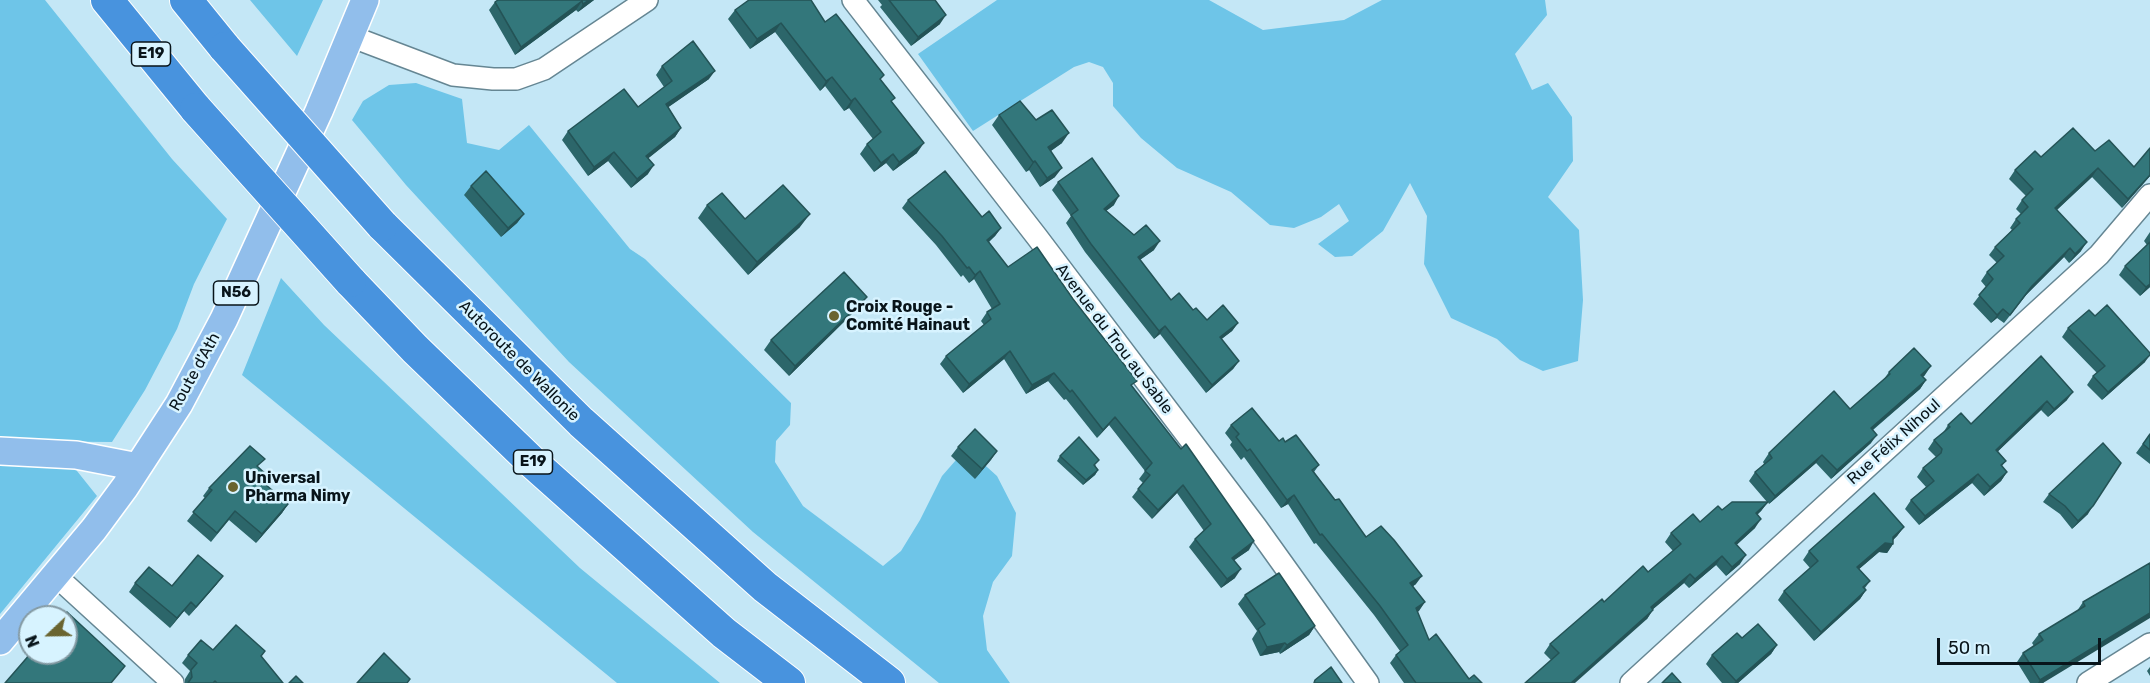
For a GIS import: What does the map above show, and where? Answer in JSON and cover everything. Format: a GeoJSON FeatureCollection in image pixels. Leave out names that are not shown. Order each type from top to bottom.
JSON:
{"type":"FeatureCollection","features":[{"type":"Feature","properties":{"kind":"highway","name":"E19"},"geometry":{"type":"LineString","coordinates":[[107,0],[196,109],[415,349],[532,462],[724,633],[789,683]]}},
{"type":"Feature","properties":{"kind":"highway","name":"Autoroute de Wallonie"},"geometry":{"type":"LineString","coordinates":[[186,0],[225,48],[382,225],[590,430],[765,587],[889,683]]}},
{"type":"Feature","properties":{"kind":"highway"},"geometry":{"type":"LineString","coordinates":[[212,0],[225,48]]}},
{"type":"Feature","properties":{"kind":"main road","name":"Route d'Ath"},"geometry":{"type":"LineString","coordinates":[[0,641],[94,529],[138,467],[178,404],[224,319],[319,111],[365,0]]}},
{"type":"Feature","properties":{"kind":"main road"},"geometry":{"type":"LineString","coordinates":[[0,451],[76,455],[138,467]]}},
{"type":"Feature","properties":{"kind":"street"},"geometry":{"type":"LineString","coordinates":[[350,36],[453,75],[516,79],[544,69],[646,0]]}},
{"type":"Feature","properties":{"kind":"street","name":"Avenue du Trou au Sable"},"geometry":{"type":"LineString","coordinates":[[853,0],[1066,275],[1257,528],[1368,683]]}},
{"type":"Feature","properties":{"kind":"street","name":"Rue Félix Nihoul"},"geometry":{"type":"LineString","coordinates":[[1631,683],[2099,255],[2150,195]]}},
{"type":"Feature","properties":{"kind":"street"},"geometry":{"type":"LineString","coordinates":[[56,576],[173,683]]}},
{"type":"Feature","properties":{"kind":"street"},"geometry":{"type":"LineString","coordinates":[[2088,683],[2150,644]]}},
{"type":"Feature","properties":{"kind":"shaded area"},"geometry":{"type":"Polygon","coordinates":[[[0,0],[45,0],[172,159],[227,219],[194,284],[177,329],[145,390],[112,442],[0,441],[0,0]]]}},
{"type":"Feature","properties":{"kind":"shaded area"},"geometry":{"type":"Polygon","coordinates":[[[250,0],[323,0],[297,56],[250,0]]]}},
{"type":"Feature","properties":{"kind":"shaded area"},"geometry":{"type":"Polygon","coordinates":[[[997,0],[1209,0],[1263,30],[1344,20],[1382,0],[1545,0],[1547,15],[1515,54],[1532,90],[1548,83],[1572,117],[1573,161],[1548,197],[1579,230],[1583,300],[1578,361],[1543,371],[1520,360],[1497,339],[1451,318],[1424,264],[1427,216],[1410,183],[1383,231],[1352,256],[1335,257],[1318,244],[1349,221],[1339,204],[1321,217],[1294,228],[1270,225],[1231,192],[1177,168],[1141,138],[1113,106],[1113,83],[1103,67],[1089,62],[1074,67],[973,131],[918,54],[997,0]]]}},
{"type":"Feature","properties":{"kind":"shaded area"},"geometry":{"type":"Polygon","coordinates":[[[416,83],[462,99],[467,143],[499,150],[529,125],[630,249],[645,259],[791,403],[790,425],[776,441],[775,462],[803,506],[883,566],[901,551],[920,520],[942,476],[956,460],[977,458],[997,476],[1016,513],[1012,556],[993,582],[983,616],[987,650],[1010,683],[939,683],[753,532],[569,362],[406,185],[352,120],[363,101],[389,85],[416,83]]]}},
{"type":"Feature","properties":{"kind":"shaded area"},"geometry":{"type":"Polygon","coordinates":[[[281,278],[324,325],[580,568],[720,683],[617,683],[242,375],[281,278]]]}},
{"type":"Feature","properties":{"kind":"shaded area"},"geometry":{"type":"Polygon","coordinates":[[[0,459],[73,466],[97,496],[0,614],[0,459]]]}},
{"type":"Feature","properties":{"kind":"building"},"geometry":{"type":"Polygon","coordinates":[[[498,0],[589,0],[583,4],[582,1],[521,47],[495,2],[498,0]]]}},
{"type":"Feature","properties":{"kind":"building"},"geometry":{"type":"Polygon","coordinates":[[[749,0],[811,0],[825,22],[836,14],[884,75],[880,79],[895,98],[891,101],[924,143],[899,162],[893,154],[881,163],[867,144],[881,132],[855,98],[851,101],[832,77],[826,81],[781,23],[757,39],[735,10],[749,0]]]}},
{"type":"Feature","properties":{"kind":"building"},"geometry":{"type":"Polygon","coordinates":[[[889,0],[935,0],[946,15],[918,37],[889,0]]]}},
{"type":"Feature","properties":{"kind":"building"},"geometry":{"type":"Polygon","coordinates":[[[693,41],[715,71],[666,104],[681,128],[646,156],[654,165],[637,179],[614,152],[594,167],[568,131],[624,89],[638,107],[672,81],[662,66],[693,41]]]}},
{"type":"Feature","properties":{"kind":"building"},"geometry":{"type":"Polygon","coordinates":[[[1020,101],[1036,120],[1052,110],[1069,133],[1048,147],[1062,168],[1047,178],[999,115],[1020,101]]]}},
{"type":"Feature","properties":{"kind":"building"},"geometry":{"type":"Polygon","coordinates":[[[2073,128],[2095,151],[2109,140],[2134,167],[2150,148],[2150,175],[2128,199],[2098,168],[2055,208],[2087,242],[2075,254],[2070,248],[2032,286],[2010,315],[2003,309],[1997,315],[1979,295],[1993,279],[1987,272],[2004,256],[1995,247],[2020,223],[2016,219],[2028,207],[2022,200],[2033,189],[2015,170],[2035,151],[2041,157],[2073,128]]]}},
{"type":"Feature","properties":{"kind":"building"},"geometry":{"type":"Polygon","coordinates":[[[1092,158],[1119,196],[1104,209],[1134,235],[1146,225],[1160,241],[1138,257],[1171,300],[1179,293],[1193,310],[1196,308],[1207,320],[1223,305],[1238,323],[1220,337],[1239,361],[1212,385],[1165,326],[1159,331],[1071,215],[1078,210],[1058,182],[1092,158]]]}},
{"type":"Feature","properties":{"kind":"building"},"geometry":{"type":"Polygon","coordinates":[[[486,171],[524,214],[508,228],[471,186],[486,171]]]}},
{"type":"Feature","properties":{"kind":"building"},"geometry":{"type":"Polygon","coordinates":[[[945,171],[982,217],[989,211],[1001,228],[987,240],[1008,267],[1037,247],[1073,299],[1137,381],[1131,385],[1181,449],[1186,444],[1254,541],[1232,558],[1241,569],[1227,579],[1195,539],[1211,524],[1183,485],[1158,510],[1138,489],[1150,475],[1145,471],[1152,463],[1115,417],[1103,430],[1072,390],[1070,392],[1054,373],[1032,385],[1010,351],[969,384],[946,356],[991,319],[987,312],[1000,304],[980,271],[975,275],[969,267],[967,268],[942,236],[908,200],[945,171]]]}},
{"type":"Feature","properties":{"kind":"building"},"geometry":{"type":"Polygon","coordinates":[[[783,185],[810,214],[757,262],[707,205],[722,193],[745,219],[783,185]]]}},
{"type":"Feature","properties":{"kind":"building"},"geometry":{"type":"Polygon","coordinates":[[[2150,242],[2150,284],[2146,287],[2125,266],[2150,242]]]}},
{"type":"Feature","properties":{"kind":"building"},"geometry":{"type":"Polygon","coordinates":[[[844,272],[867,297],[795,366],[771,340],[844,272]]]}},
{"type":"Feature","properties":{"kind":"building"},"geometry":{"type":"Polygon","coordinates":[[[2107,305],[2150,353],[2108,392],[2093,376],[2105,366],[2068,328],[2089,310],[2095,316],[2107,305]]]}},
{"type":"Feature","properties":{"kind":"building"},"geometry":{"type":"Polygon","coordinates":[[[1914,348],[1931,366],[1921,375],[1926,380],[1871,428],[1877,435],[1837,470],[1822,455],[1775,496],[1755,472],[1772,458],[1769,453],[1834,391],[1850,409],[1890,374],[1889,372],[1914,348]]]}},
{"type":"Feature","properties":{"kind":"building"},"geometry":{"type":"Polygon","coordinates":[[[2041,356],[2073,392],[2054,409],[2047,401],[1996,450],[2006,461],[2001,465],[2007,472],[1990,487],[1978,474],[1925,516],[1911,500],[1934,481],[1923,468],[1941,453],[1942,449],[1934,440],[1950,427],[1948,425],[1961,413],[1971,424],[2041,356]]]}},
{"type":"Feature","properties":{"kind":"building"},"geometry":{"type":"Polygon","coordinates":[[[1252,408],[1279,441],[1283,438],[1285,442],[1296,435],[1319,465],[1312,470],[1335,500],[1339,499],[1366,537],[1381,526],[1394,540],[1422,576],[1410,583],[1425,602],[1416,608],[1429,640],[1436,634],[1469,679],[1474,675],[1482,683],[1416,683],[1396,655],[1408,645],[1380,606],[1322,534],[1320,535],[1294,495],[1287,500],[1250,449],[1247,451],[1236,437],[1239,434],[1231,425],[1252,408]]]}},
{"type":"Feature","properties":{"kind":"building"},"geometry":{"type":"Polygon","coordinates":[[[975,429],[997,451],[982,469],[958,447],[975,429]]]}},
{"type":"Feature","properties":{"kind":"building"},"geometry":{"type":"Polygon","coordinates":[[[2150,434],[2150,450],[2143,444],[2150,434]]]}},
{"type":"Feature","properties":{"kind":"building"},"geometry":{"type":"Polygon","coordinates":[[[1079,437],[1099,460],[1094,465],[1098,470],[1086,480],[1060,456],[1079,437]]]}},
{"type":"Feature","properties":{"kind":"building"},"geometry":{"type":"Polygon","coordinates":[[[2103,443],[2121,463],[2093,506],[2078,521],[2065,506],[2049,494],[2103,443]]]}},
{"type":"Feature","properties":{"kind":"building"},"geometry":{"type":"Polygon","coordinates":[[[250,446],[265,459],[257,466],[270,478],[265,484],[288,504],[262,534],[235,511],[217,533],[193,512],[212,490],[209,488],[250,446]]]}},
{"type":"Feature","properties":{"kind":"building"},"geometry":{"type":"Polygon","coordinates":[[[1874,493],[1904,527],[1893,537],[1893,544],[1885,543],[1857,567],[1870,581],[1863,587],[1866,590],[1821,632],[1784,591],[1818,561],[1809,551],[1874,493]]]}},
{"type":"Feature","properties":{"kind":"building"},"geometry":{"type":"Polygon","coordinates":[[[1732,502],[1768,502],[1756,513],[1761,519],[1735,543],[1746,555],[1732,567],[1722,556],[1695,579],[1690,574],[1651,607],[1653,610],[1571,683],[1525,683],[1559,653],[1550,644],[1602,599],[1604,602],[1643,566],[1648,572],[1681,544],[1671,533],[1693,514],[1700,522],[1718,506],[1722,510],[1732,502]]]}},
{"type":"Feature","properties":{"kind":"building"},"geometry":{"type":"Polygon","coordinates":[[[198,555],[223,576],[196,607],[191,602],[177,618],[135,583],[149,567],[172,586],[198,555]]]}},
{"type":"Feature","properties":{"kind":"building"},"geometry":{"type":"Polygon","coordinates":[[[2150,563],[2150,613],[2040,680],[2023,653],[2043,640],[2039,634],[2085,606],[2083,602],[2150,563]]]}},
{"type":"Feature","properties":{"kind":"building"},"geometry":{"type":"Polygon","coordinates":[[[1279,573],[1315,626],[1287,645],[1285,643],[1267,647],[1258,629],[1265,624],[1245,595],[1279,573]]]}},
{"type":"Feature","properties":{"kind":"building"},"geometry":{"type":"Polygon","coordinates":[[[78,622],[125,666],[111,683],[5,683],[21,665],[78,665],[78,622]]]}},
{"type":"Feature","properties":{"kind":"building"},"geometry":{"type":"Polygon","coordinates":[[[1758,624],[1777,645],[1736,681],[1712,655],[1737,633],[1742,638],[1758,624]]]}},
{"type":"Feature","properties":{"kind":"building"},"geometry":{"type":"Polygon","coordinates":[[[236,625],[265,651],[261,656],[283,683],[217,683],[215,681],[213,683],[188,683],[192,677],[191,670],[197,663],[188,655],[201,640],[213,650],[236,625]]]}},
{"type":"Feature","properties":{"kind":"building"},"geometry":{"type":"Polygon","coordinates":[[[384,653],[410,679],[407,683],[357,683],[384,653]]]}},
{"type":"Feature","properties":{"kind":"building"},"geometry":{"type":"Polygon","coordinates":[[[1331,667],[1342,683],[1314,683],[1315,680],[1331,667]]]}},
{"type":"Feature","properties":{"kind":"building"},"geometry":{"type":"Polygon","coordinates":[[[1672,673],[1681,683],[1662,683],[1672,673]]]}},
{"type":"Feature","properties":{"kind":"building"},"geometry":{"type":"Polygon","coordinates":[[[296,676],[303,683],[289,683],[296,676]]]}},
{"type":"Feature","properties":{"kind":"place","name":"Croix Rouge - Comité Hainaut"},"geometry":{"type":"Point","coordinates":[834,316]}},
{"type":"Feature","properties":{"kind":"place","name":"Universal Pharma Nimy"},"geometry":{"type":"Point","coordinates":[233,487]}}]}
